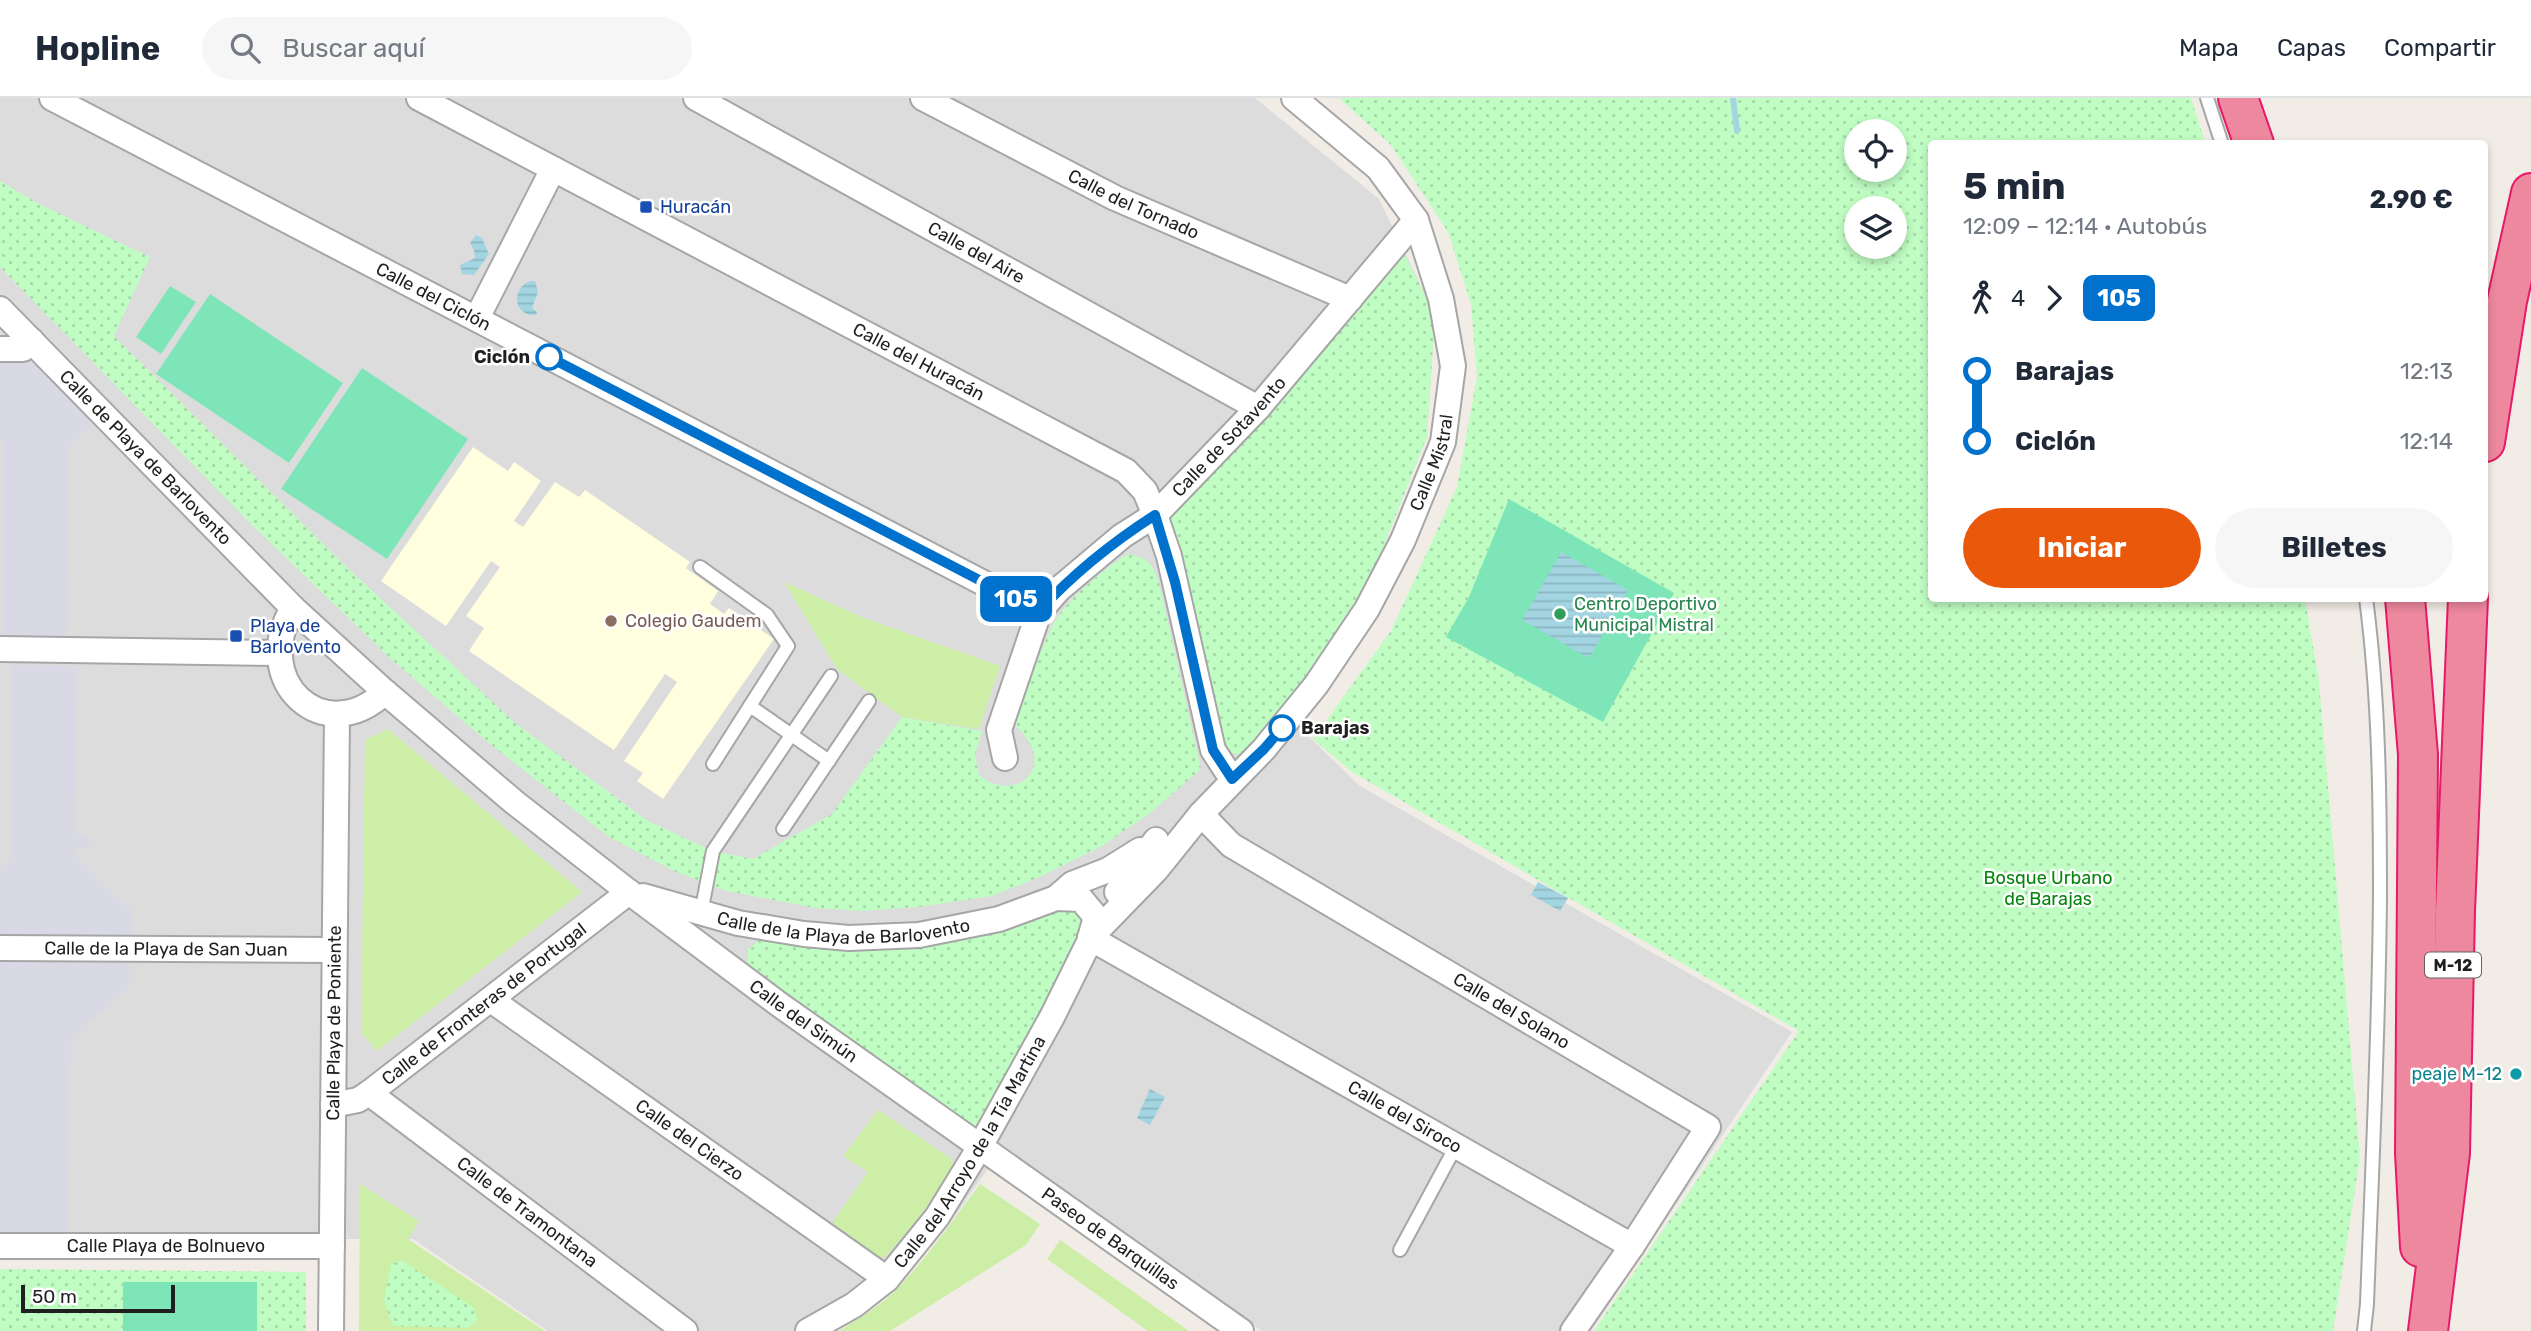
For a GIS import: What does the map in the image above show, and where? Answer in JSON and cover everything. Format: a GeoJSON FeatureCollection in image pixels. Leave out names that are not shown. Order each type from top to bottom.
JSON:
{"type":"FeatureCollection","features":[{"type":"Feature","properties":{"kind":"highway"},"geometry":{"type":"LineString","coordinates":[[2238,98],[2253,140]]}},
{"type":"Feature","properties":{"kind":"highway"},"geometry":{"type":"LineString","coordinates":[[2255,98],[2269,140]]}},
{"type":"Feature","properties":{"kind":"highway"},"geometry":{"type":"LineString","coordinates":[[2488,423],[2507,301],[2531,192]]}},
{"type":"Feature","properties":{"kind":"highway"},"geometry":{"type":"LineString","coordinates":[[2405,602],[2418,755],[2415,1153],[2426,1331]]}},
{"type":"Feature","properties":{"kind":"highway","name":"M-12"},"geometry":{"type":"LineString","coordinates":[[2426,1331],[2450,1153],[2455,911],[2468,602]]}},
{"type":"Feature","properties":{"kind":"street","name":"Calle del Ciclón"},"geometry":{"type":"LineString","coordinates":[[52,98],[1039,611]]}},
{"type":"Feature","properties":{"kind":"street","name":"Calle del Huracán"},"geometry":{"type":"LineString","coordinates":[[419,98],[1126,471],[1145,491],[1155,515],[1175,582],[1213,750],[1232,779]]}},
{"type":"Feature","properties":{"kind":"street","name":"Calle del Aire"},"geometry":{"type":"LineString","coordinates":[[696,98],[1258,408]]}},
{"type":"Feature","properties":{"kind":"street","name":"Calle del Tornado"},"geometry":{"type":"LineString","coordinates":[[923,98],[1115,198],[1350,299]]}},
{"type":"Feature","properties":{"kind":"street","name":"Calle Mistral"},"geometry":{"type":"LineString","coordinates":[[1200,814],[1283,727],[1316,685],[1367,609],[1403,540],[1443,442],[1453,366],[1441,299],[1416,220],[1378,168],[1294,98]]}},
{"type":"Feature","properties":{"kind":"street"},"geometry":{"type":"LineString","coordinates":[[477,318],[553,169]]}},
{"type":"Feature","properties":{"kind":"street","name":"Calle de Sotavento"},"geometry":{"type":"LineString","coordinates":[[1005,758],[999,730],[1039,611],[1059,589],[1122,536],[1155,515],[1258,408],[1416,220]]}},
{"type":"Feature","properties":{"kind":"street","name":"Calle de Playa de Barlovento"},"geometry":{"type":"LineString","coordinates":[[0,309],[293,608],[384,692],[514,802],[629,892]]}},
{"type":"Feature","properties":{"kind":"street"},"geometry":{"type":"LineString","coordinates":[[0,349],[23,349],[32,341]]}},
{"type":"Feature","properties":{"kind":"street"},"geometry":{"type":"LineString","coordinates":[[293,608],[286,620],[278,653],[284,678],[291,690],[316,709],[337,714],[363,708],[384,692]]}},
{"type":"Feature","properties":{"kind":"street"},"geometry":{"type":"LineString","coordinates":[[0,649],[278,653]]}},
{"type":"Feature","properties":{"kind":"street","name":"Calle Playa de Poniente"},"geometry":{"type":"LineString","coordinates":[[331,1331],[337,714]]}},
{"type":"Feature","properties":{"kind":"street"},"geometry":{"type":"LineString","coordinates":[[1056,898],[1072,884],[1108,870],[1200,814]]}},
{"type":"Feature","properties":{"kind":"street"},"geometry":{"type":"LineString","coordinates":[[1090,939],[1156,870],[1200,814]]}},
{"type":"Feature","properties":{"kind":"street","name":"Calle del Solano"},"geometry":{"type":"LineString","coordinates":[[1200,814],[1231,845],[1707,1127],[1632,1246]]}},
{"type":"Feature","properties":{"kind":"street"},"geometry":{"type":"LineString","coordinates":[[1090,939],[1124,881],[1156,840]]}},
{"type":"Feature","properties":{"kind":"street"},"geometry":{"type":"LineString","coordinates":[[1056,898],[1081,900],[1156,870]]}},
{"type":"Feature","properties":{"kind":"street","name":"Calle de la Playa de Barlovento"},"geometry":{"type":"LineString","coordinates":[[629,892],[701,913],[779,931],[849,938],[919,935],[999,919],[1056,898]]}},
{"type":"Feature","properties":{"kind":"street","name":"Calle de Fronteras de Portugal"},"geometry":{"type":"LineString","coordinates":[[333,1105],[358,1100],[369,1093],[629,892]]}},
{"type":"Feature","properties":{"kind":"street","name":"Calle del Simún"},"geometry":{"type":"LineString","coordinates":[[629,892],[780,1005],[981,1145]]}},
{"type":"Feature","properties":{"kind":"street"},"geometry":{"type":"LineString","coordinates":[[1081,900],[1096,917],[1090,939]]}},
{"type":"Feature","properties":{"kind":"street","name":"Calle del Siroco"},"geometry":{"type":"LineString","coordinates":[[1090,939],[1632,1246]]}},
{"type":"Feature","properties":{"kind":"street","name":"Calle del Arroyo de la Tía Martina"},"geometry":{"type":"LineString","coordinates":[[808,1331],[854,1305],[887,1279],[937,1217],[981,1145],[1052,1017],[1090,939]]}},
{"type":"Feature","properties":{"kind":"street","name":"Calle de la Playa de San Juan"},"geometry":{"type":"LineString","coordinates":[[0,948],[334,950]]}},
{"type":"Feature","properties":{"kind":"street","name":"Calle del Cierzo"},"geometry":{"type":"LineString","coordinates":[[491,1000],[887,1279]]}},
{"type":"Feature","properties":{"kind":"street","name":"Calle de Tramontana"},"geometry":{"type":"LineString","coordinates":[[369,1093],[685,1331]]}},
{"type":"Feature","properties":{"kind":"street","name":"Paseo de Barquillas"},"geometry":{"type":"LineString","coordinates":[[981,1145],[1241,1331]]}},
{"type":"Feature","properties":{"kind":"street","name":"Calle Playa de Bolnuevo"},"geometry":{"type":"LineString","coordinates":[[0,1247],[332,1246]]}},
{"type":"Feature","properties":{"kind":"street"},"geometry":{"type":"LineString","coordinates":[[1573,1331],[1632,1246]]}},
{"type":"Feature","properties":{"kind":"lane"},"geometry":{"type":"LineString","coordinates":[[2207,98],[2221,140]]}},
{"type":"Feature","properties":{"kind":"lane"},"geometry":{"type":"LineString","coordinates":[[699,567],[767,615],[788,646],[713,764]]}},
{"type":"Feature","properties":{"kind":"lane"},"geometry":{"type":"LineString","coordinates":[[2364,1331],[2379,961],[2381,775],[2375,664],[2367,602]]}},
{"type":"Feature","properties":{"kind":"lane"},"geometry":{"type":"LineString","coordinates":[[701,913],[713,851],[831,676]]}},
{"type":"Feature","properties":{"kind":"lane"},"geometry":{"type":"LineString","coordinates":[[783,829],[869,701]]}},
{"type":"Feature","properties":{"kind":"lane"},"geometry":{"type":"LineString","coordinates":[[750,706],[829,761]]}},
{"type":"Feature","properties":{"kind":"lane"},"geometry":{"type":"LineString","coordinates":[[1400,1250],[1456,1146]]}},
{"type":"Feature","properties":{"kind":"shaded area"},"geometry":{"type":"Polygon","coordinates":[[[0,98],[1255,98],[1379,199],[1435,315],[1427,437],[1325,632],[1279,708],[1360,786],[1792,1032],[1591,1331],[1262,1331],[1003,1147],[950,1223],[895,1290],[863,1315],[836,1331],[548,1331],[413,1239],[0,1239],[0,98]]]}},
{"type":"Feature","properties":{"kind":"shaded area"},"geometry":{"type":"Polygon","coordinates":[[[0,359],[37,360],[96,419],[68,447],[66,637],[3,636],[3,442],[0,439],[0,359]]]}},
{"type":"Feature","properties":{"kind":"shaded area","name":"Colegio Gaudem"},"geometry":{"type":"Polygon","coordinates":[[[473,447],[508,471],[514,462],[541,481],[514,521],[523,527],[555,482],[579,497],[585,490],[690,562],[686,568],[718,591],[710,604],[724,614],[729,608],[774,639],[663,799],[637,781],[643,773],[624,761],[677,682],[665,674],[614,750],[469,651],[484,628],[466,616],[500,567],[491,561],[446,626],[381,581],[473,447]]]}},
{"type":"Feature","properties":{"kind":"shaded area"},"geometry":{"type":"Polygon","coordinates":[[[12,665],[77,666],[74,834],[89,835],[89,849],[75,848],[74,855],[114,896],[128,908],[132,908],[133,936],[0,935],[0,870],[11,860],[12,665]]]}},
{"type":"Feature","properties":{"kind":"shaded area"},"geometry":{"type":"Polygon","coordinates":[[[0,958],[129,960],[129,986],[71,1038],[67,1239],[0,1239],[0,958]]]}},
{"type":"Feature","properties":{"kind":"green space","name":"Bosque Urbano de Barajas"},"geometry":{"type":"Polygon","coordinates":[[[1339,98],[2191,98],[2204,140],[1928,140],[1928,602],[2306,602],[2319,682],[2360,1158],[2333,1331],[1594,1331],[1799,1031],[1352,772],[1313,739],[1391,631],[1457,487],[1477,377],[1471,304],[1448,232],[1391,145],[1339,98]]]}},
{"type":"Feature","properties":{"kind":"green space"},"geometry":{"type":"Polygon","coordinates":[[[0,181],[39,204],[150,257],[114,336],[339,560],[515,723],[648,821],[713,851],[753,859],[832,814],[902,717],[982,731],[975,755],[979,775],[993,783],[1006,786],[1018,783],[1028,777],[1033,767],[1034,755],[1028,740],[1015,725],[1048,635],[1060,614],[1077,594],[1128,554],[1149,563],[1159,583],[1201,769],[1149,814],[1102,846],[1042,876],[992,896],[918,907],[862,911],[815,908],[727,891],[674,871],[609,837],[484,739],[390,658],[247,520],[0,267],[0,181]]]}},
{"type":"Feature","properties":{"kind":"green space"},"geometry":{"type":"Polygon","coordinates":[[[1398,241],[1435,315],[1427,437],[1359,608],[1284,713],[1244,755],[1224,752],[1155,515],[1398,241]]]}},
{"type":"Feature","properties":{"kind":"green space"},"geometry":{"type":"Polygon","coordinates":[[[170,286],[196,302],[161,354],[136,337],[170,286]]]}},
{"type":"Feature","properties":{"kind":"green space"},"geometry":{"type":"Polygon","coordinates":[[[210,294],[343,383],[289,463],[156,374],[210,294]]]}},
{"type":"Feature","properties":{"kind":"green space"},"geometry":{"type":"Polygon","coordinates":[[[362,368],[468,439],[387,559],[281,489],[362,368]]]}},
{"type":"Feature","properties":{"kind":"green space","name":"Centro Deportivo Municipal Mistral"},"geometry":{"type":"Polygon","coordinates":[[[1509,499],[1674,593],[1603,722],[1446,637],[1469,597],[1509,499]]]}},
{"type":"Feature","properties":{"kind":"green space"},"geometry":{"type":"Polygon","coordinates":[[[784,582],[864,618],[1000,666],[979,729],[902,717],[837,669],[784,582]]]}},
{"type":"Feature","properties":{"kind":"green space"},"geometry":{"type":"Polygon","coordinates":[[[388,729],[582,892],[377,1051],[361,1033],[365,740],[388,729]]]}},
{"type":"Feature","properties":{"kind":"green space"},"geometry":{"type":"Polygon","coordinates":[[[1064,907],[1081,909],[1086,924],[984,1123],[975,1126],[967,1124],[747,968],[748,949],[761,939],[912,947],[1004,929],[1064,907]]]}},
{"type":"Feature","properties":{"kind":"green space"},"geometry":{"type":"Polygon","coordinates":[[[878,1110],[952,1159],[954,1168],[917,1220],[886,1256],[879,1258],[832,1223],[868,1172],[843,1156],[878,1110]]]}},
{"type":"Feature","properties":{"kind":"green space"},"geometry":{"type":"Polygon","coordinates":[[[360,1184],[419,1221],[408,1239],[545,1331],[359,1331],[360,1184]]]}},
{"type":"Feature","properties":{"kind":"green space"},"geometry":{"type":"Polygon","coordinates":[[[980,1184],[1040,1224],[1026,1245],[890,1331],[839,1331],[876,1307],[896,1290],[929,1252],[980,1184]]]}},
{"type":"Feature","properties":{"kind":"green space"},"geometry":{"type":"Polygon","coordinates":[[[1060,1240],[1189,1331],[1148,1331],[1047,1259],[1060,1240]]]}},
{"type":"Feature","properties":{"kind":"green space"},"geometry":{"type":"Polygon","coordinates":[[[401,1260],[473,1307],[478,1320],[468,1328],[393,1326],[384,1300],[391,1265],[401,1260]]]}},
{"type":"Feature","properties":{"kind":"green space"},"geometry":{"type":"Polygon","coordinates":[[[0,1269],[306,1272],[306,1331],[0,1331],[0,1269]]]}},
{"type":"Feature","properties":{"kind":"green space"},"geometry":{"type":"Polygon","coordinates":[[[123,1282],[257,1282],[257,1331],[123,1331],[123,1282]]]}},
{"type":"Feature","properties":{"kind":"water"},"geometry":{"type":"Polygon","coordinates":[[[476,235],[482,238],[489,254],[474,275],[462,274],[460,265],[475,258],[470,243],[476,235]]]}},
{"type":"Feature","properties":{"kind":"water"},"geometry":{"type":"Polygon","coordinates":[[[530,281],[535,281],[538,292],[532,308],[537,312],[536,315],[523,312],[517,302],[519,290],[530,281]]]}},
{"type":"Feature","properties":{"kind":"water"},"geometry":{"type":"Polygon","coordinates":[[[1561,552],[1628,590],[1589,658],[1522,620],[1561,552]]]}},
{"type":"Feature","properties":{"kind":"water"},"geometry":{"type":"Polygon","coordinates":[[[1538,882],[1568,898],[1560,911],[1531,895],[1538,882]]]}},
{"type":"Feature","properties":{"kind":"water"},"geometry":{"type":"Polygon","coordinates":[[[1150,1089],[1165,1097],[1150,1125],[1137,1118],[1150,1089]]]}},
{"type":"Feature","properties":{"kind":"waterway"},"geometry":{"type":"LineString","coordinates":[[1733,98],[1737,131]]}},
{"type":"Feature","properties":{"kind":"bus line","name":"105"},"geometry":{"type":"LineString","coordinates":[[549,357],[1039,611],[1059,589],[1122,536],[1155,515],[1169,556],[1213,750],[1232,779],[1282,728]]}},
{"type":"Feature","properties":{"kind":"place","name":"Huracán"},"geometry":{"type":"Point","coordinates":[646,207]}},
{"type":"Feature","properties":{"kind":"place","name":"Ciclón"},"geometry":{"type":"Point","coordinates":[549,357]}},
{"type":"Feature","properties":{"kind":"place","name":"Centro Deportivo Municipal Mistral"},"geometry":{"type":"Point","coordinates":[1560,614]}},
{"type":"Feature","properties":{"kind":"place","name":"Colegio Gaudem"},"geometry":{"type":"Point","coordinates":[611,621]}},
{"type":"Feature","properties":{"kind":"place","name":"Playa de Barlovento"},"geometry":{"type":"Point","coordinates":[236,636]}},
{"type":"Feature","properties":{"kind":"place","name":"Barajas"},"geometry":{"type":"Point","coordinates":[1282,728]}},
{"type":"Feature","properties":{"kind":"place","name":"peaje M-12"},"geometry":{"type":"Point","coordinates":[2516,1074]}}]}
